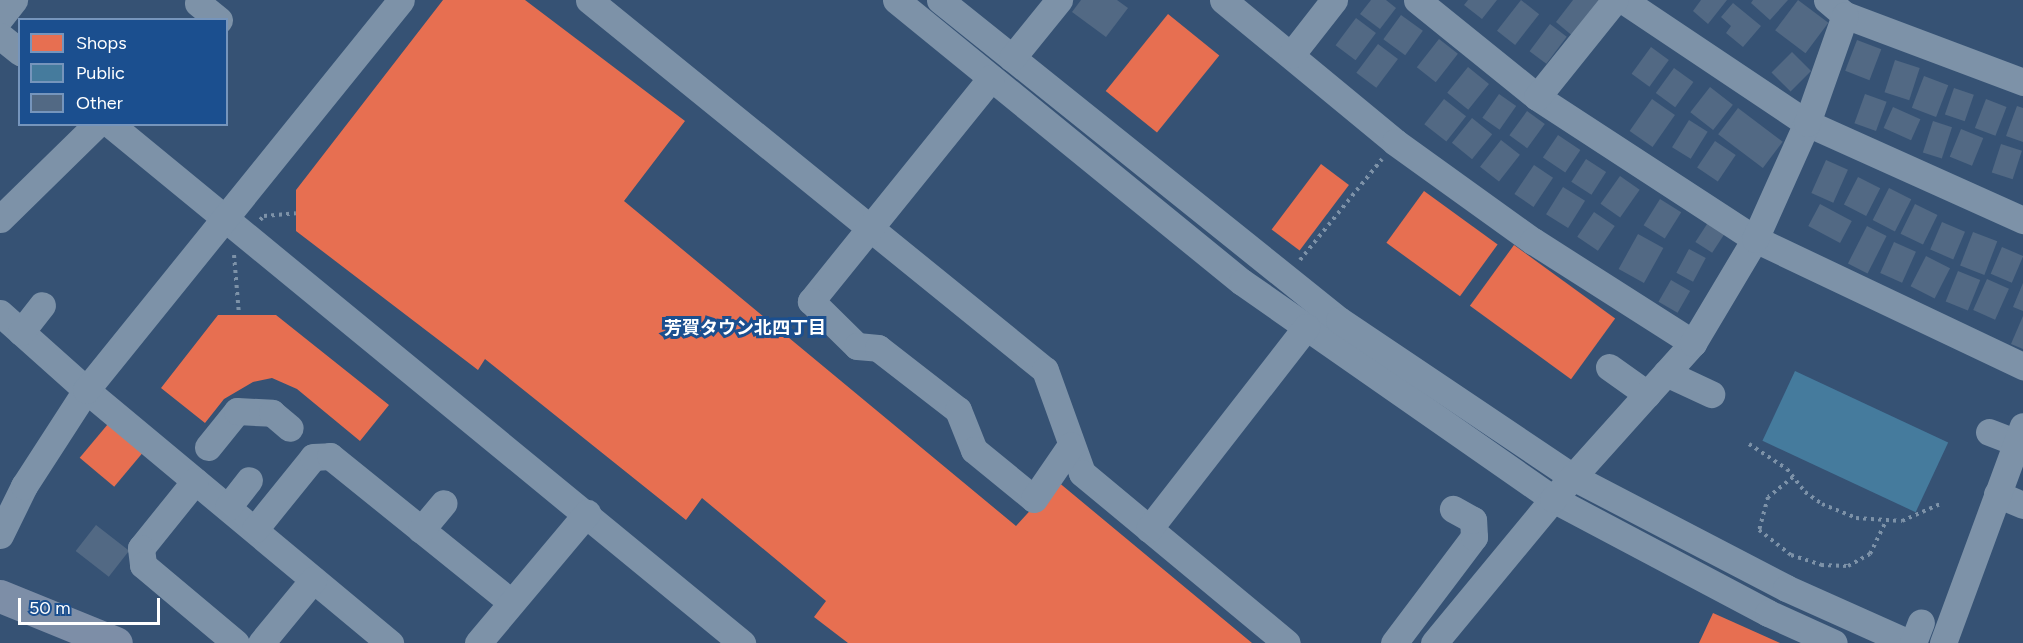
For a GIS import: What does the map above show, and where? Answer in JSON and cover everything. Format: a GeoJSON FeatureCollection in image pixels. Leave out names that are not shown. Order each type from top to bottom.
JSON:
{"type":"FeatureCollection","features":[{"type":"Feature","properties":{"kind":"main road"},"geometry":{"type":"LineString","coordinates":[[0,596],[116,643]]}},
{"type":"Feature","properties":{"kind":"street"},"geometry":{"type":"LineString","coordinates":[[0,18],[14,0]]}},
{"type":"Feature","properties":{"kind":"street"},"geometry":{"type":"LineString","coordinates":[[0,535],[24,486],[86,390],[401,0]]}},
{"type":"Feature","properties":{"kind":"street"},"geometry":{"type":"LineString","coordinates":[[589,0],[1046,370],[1082,473],[1287,643]]}},
{"type":"Feature","properties":{"kind":"street"},"geometry":{"type":"LineString","coordinates":[[896,0],[1242,282],[1553,500],[1768,613],[1834,643]]}},
{"type":"Feature","properties":{"kind":"street"},"geometry":{"type":"LineString","coordinates":[[940,0],[1339,320],[1573,477],[1693,527],[1786,588],[1914,636]]}},
{"type":"Feature","properties":{"kind":"street"},"geometry":{"type":"LineString","coordinates":[[1012,58],[1059,0]]}},
{"type":"Feature","properties":{"kind":"street"},"geometry":{"type":"LineString","coordinates":[[1222,0],[1395,142],[1533,241],[1693,343]]}},
{"type":"Feature","properties":{"kind":"street"},"geometry":{"type":"LineString","coordinates":[[1291,55],[1334,0]]}},
{"type":"Feature","properties":{"kind":"street"},"geometry":{"type":"LineString","coordinates":[[1417,0],[1537,97],[1755,239],[2023,366]]}},
{"type":"Feature","properties":{"kind":"street"},"geometry":{"type":"LineString","coordinates":[[1537,97],[1615,0]]}},
{"type":"Feature","properties":{"kind":"street"},"geometry":{"type":"LineString","coordinates":[[1623,0],[1807,123],[2023,220]]}},
{"type":"Feature","properties":{"kind":"street"},"geometry":{"type":"LineString","coordinates":[[1434,643],[1553,500],[1693,343],[1742,277],[1755,239],[1807,123],[1836,7],[2023,82]]}},
{"type":"Feature","properties":{"kind":"street"},"geometry":{"type":"LineString","coordinates":[[0,36],[18,50]]}},
{"type":"Feature","properties":{"kind":"street"},"geometry":{"type":"LineString","coordinates":[[991,78],[811,302],[857,345],[878,348],[958,410],[974,450],[1034,499],[1071,445]]}},
{"type":"Feature","properties":{"kind":"street"},"geometry":{"type":"LineString","coordinates":[[0,219],[95,126]]}},
{"type":"Feature","properties":{"kind":"street"},"geometry":{"type":"LineString","coordinates":[[112,126],[588,513],[742,643]]}},
{"type":"Feature","properties":{"kind":"street"},"geometry":{"type":"LineString","coordinates":[[21,332],[42,305]]}},
{"type":"Feature","properties":{"kind":"street"},"geometry":{"type":"LineString","coordinates":[[0,314],[86,390],[390,643]]}},
{"type":"Feature","properties":{"kind":"street"},"geometry":{"type":"LineString","coordinates":[[1149,529],[1306,327]]}},
{"type":"Feature","properties":{"kind":"street"},"geometry":{"type":"LineString","coordinates":[[1609,367],[1647,394]]}},
{"type":"Feature","properties":{"kind":"street"},"geometry":{"type":"LineString","coordinates":[[1666,373],[1711,394]]}},
{"type":"Feature","properties":{"kind":"street"},"geometry":{"type":"LineString","coordinates":[[208,447],[237,411],[272,413],[290,428]]}},
{"type":"Feature","properties":{"kind":"street"},"geometry":{"type":"LineString","coordinates":[[1943,643],[2020,435],[1989,432]]}},
{"type":"Feature","properties":{"kind":"street"},"geometry":{"type":"LineString","coordinates":[[255,529],[313,457],[330,456],[511,602]]}},
{"type":"Feature","properties":{"kind":"street"},"geometry":{"type":"LineString","coordinates":[[228,507],[249,480]]}},
{"type":"Feature","properties":{"kind":"street"},"geometry":{"type":"LineString","coordinates":[[195,481],[141,548],[143,566],[236,643]]}},
{"type":"Feature","properties":{"kind":"street"},"geometry":{"type":"LineString","coordinates":[[1997,495],[2023,505]]}},
{"type":"Feature","properties":{"kind":"street"},"geometry":{"type":"LineString","coordinates":[[421,530],[444,502]]}},
{"type":"Feature","properties":{"kind":"street"},"geometry":{"type":"LineString","coordinates":[[1395,642],[1474,537],[1473,520],[1453,509]]}},
{"type":"Feature","properties":{"kind":"street"},"geometry":{"type":"LineString","coordinates":[[478,643],[588,513]]}},
{"type":"Feature","properties":{"kind":"street"},"geometry":{"type":"LineString","coordinates":[[261,643],[313,580]]}},
{"type":"Feature","properties":{"kind":"path"},"geometry":{"type":"LineString","coordinates":[[1286,277],[1395,142]]}},
{"type":"Feature","properties":{"kind":"path"},"geometry":{"type":"LineString","coordinates":[[1749,444],[1793,477],[1805,492],[1835,511],[1885,523],[1918,516],[1940,504]]}},
{"type":"Feature","properties":{"kind":"path"},"geometry":{"type":"LineString","coordinates":[[1793,477],[1768,497],[1759,530],[1791,555],[1821,565],[1848,566],[1870,554],[1885,523]]}},
{"type":"Feature","properties":{"kind":"building: Shops"},"geometry":{"type":"Polygon","coordinates":[[[443,0],[525,0],[685,121],[624,201],[1016,526],[1057,481],[1252,643],[848,643],[814,617],[826,601],[702,498],[686,520],[485,359],[478,370],[296,231],[296,190],[443,0]]]}},
{"type":"Feature","properties":{"kind":"building: Shops"},"geometry":{"type":"Polygon","coordinates":[[[1168,14],[1219,56],[1157,132],[1106,91],[1168,14]]]}},
{"type":"Feature","properties":{"kind":"building: Shops"},"geometry":{"type":"Polygon","coordinates":[[[1321,164],[1349,185],[1300,251],[1272,229],[1321,164]]]}},
{"type":"Feature","properties":{"kind":"building: Shops"},"geometry":{"type":"Polygon","coordinates":[[[1424,191],[1498,244],[1460,296],[1386,243],[1424,191]]]}},
{"type":"Feature","properties":{"kind":"building: Shops"},"geometry":{"type":"Polygon","coordinates":[[[1514,245],[1615,318],[1571,379],[1470,306],[1514,245]]]}},
{"type":"Feature","properties":{"kind":"building: Shops"},"geometry":{"type":"Polygon","coordinates":[[[218,315],[276,315],[389,405],[360,441],[297,389],[272,378],[253,382],[224,399],[205,423],[161,388],[218,315]]]}},
{"type":"Feature","properties":{"kind":"building: Shops"},"geometry":{"type":"Polygon","coordinates":[[[108,424],[142,453],[114,487],[80,458],[108,424]]]}},
{"type":"Feature","properties":{"kind":"building: Shops"},"geometry":{"type":"Polygon","coordinates":[[[1713,613],[1780,643],[1699,643],[1713,613]]]}},
{"type":"Feature","properties":{"kind":"building: Public"},"geometry":{"type":"Polygon","coordinates":[[[1795,371],[1948,442],[1916,512],[1762,441],[1795,371]]]}},
{"type":"Feature","properties":{"kind":"building: Other"},"geometry":{"type":"Polygon","coordinates":[[[1081,0],[1117,0],[1128,8],[1106,37],[1072,12],[1081,0]]]}},
{"type":"Feature","properties":{"kind":"building: Other"},"geometry":{"type":"Polygon","coordinates":[[[1371,0],[1386,0],[1396,8],[1380,29],[1360,14],[1371,0]]]}},
{"type":"Feature","properties":{"kind":"building: Other"},"geometry":{"type":"Polygon","coordinates":[[[1468,0],[1497,0],[1482,19],[1464,5],[1468,0]]]}},
{"type":"Feature","properties":{"kind":"building: Other"},"geometry":{"type":"Polygon","coordinates":[[[1521,0],[1539,14],[1515,45],[1497,31],[1521,0]]]}},
{"type":"Feature","properties":{"kind":"building: Other"},"geometry":{"type":"Polygon","coordinates":[[[1573,0],[1604,0],[1575,38],[1556,22],[1573,0]]]}},
{"type":"Feature","properties":{"kind":"building: Other"},"geometry":{"type":"Polygon","coordinates":[[[1701,0],[1727,0],[1708,24],[1693,11],[1701,0]]]}},
{"type":"Feature","properties":{"kind":"building: Other"},"geometry":{"type":"Polygon","coordinates":[[[1753,0],[1788,0],[1770,20],[1751,3],[1753,0]]]}},
{"type":"Feature","properties":{"kind":"building: Other"},"geometry":{"type":"Polygon","coordinates":[[[1798,0],[1828,23],[1805,53],[1775,30],[1798,0]]]}},
{"type":"Feature","properties":{"kind":"building: Other"},"geometry":{"type":"Polygon","coordinates":[[[1733,3],[1761,26],[1743,47],[1726,33],[1731,26],[1721,17],[1733,3]]]}},
{"type":"Feature","properties":{"kind":"building: Other"},"geometry":{"type":"Polygon","coordinates":[[[1401,15],[1423,31],[1405,55],[1383,39],[1401,15]]]}},
{"type":"Feature","properties":{"kind":"building: Other"},"geometry":{"type":"Polygon","coordinates":[[[1356,18],[1376,33],[1356,60],[1336,45],[1356,18]]]}},
{"type":"Feature","properties":{"kind":"building: Other"},"geometry":{"type":"Polygon","coordinates":[[[1550,24],[1567,37],[1546,64],[1530,51],[1550,24]]]}},
{"type":"Feature","properties":{"kind":"building: Other"},"geometry":{"type":"Polygon","coordinates":[[[1439,39],[1458,54],[1436,82],[1417,67],[1439,39]]]}},
{"type":"Feature","properties":{"kind":"building: Other"},"geometry":{"type":"Polygon","coordinates":[[[1857,40],[1881,49],[1869,80],[1845,71],[1857,40]]]}},
{"type":"Feature","properties":{"kind":"building: Other"},"geometry":{"type":"Polygon","coordinates":[[[1378,44],[1398,59],[1376,88],[1356,73],[1378,44]]]}},
{"type":"Feature","properties":{"kind":"building: Other"},"geometry":{"type":"Polygon","coordinates":[[[1651,47],[1669,60],[1649,87],[1632,74],[1651,47]]]}},
{"type":"Feature","properties":{"kind":"building: Other"},"geometry":{"type":"Polygon","coordinates":[[[1792,52],[1811,71],[1791,92],[1771,73],[1792,52]]]}},
{"type":"Feature","properties":{"kind":"building: Other"},"geometry":{"type":"Polygon","coordinates":[[[1895,60],[1920,68],[1909,100],[1884,92],[1895,60]]]}},
{"type":"Feature","properties":{"kind":"building: Other"},"geometry":{"type":"Polygon","coordinates":[[[1468,67],[1489,84],[1468,110],[1447,93],[1468,67]]]}},
{"type":"Feature","properties":{"kind":"building: Other"},"geometry":{"type":"Polygon","coordinates":[[[1674,68],[1693,82],[1675,107],[1656,93],[1674,68]]]}},
{"type":"Feature","properties":{"kind":"building: Other"},"geometry":{"type":"Polygon","coordinates":[[[1924,76],[1948,85],[1936,117],[1912,108],[1924,76]]]}},
{"type":"Feature","properties":{"kind":"building: Other"},"geometry":{"type":"Polygon","coordinates":[[[1710,87],[1733,105],[1713,130],[1690,112],[1710,87]]]}},
{"type":"Feature","properties":{"kind":"building: Other"},"geometry":{"type":"Polygon","coordinates":[[[1954,88],[1974,95],[1965,121],[1945,114],[1954,88]]]}},
{"type":"Feature","properties":{"kind":"building: Other"},"geometry":{"type":"Polygon","coordinates":[[[1499,94],[1516,106],[1500,130],[1482,118],[1499,94]]]}},
{"type":"Feature","properties":{"kind":"building: Other"},"geometry":{"type":"Polygon","coordinates":[[[1865,94],[1887,102],[1876,131],[1854,123],[1865,94]]]}},
{"type":"Feature","properties":{"kind":"building: Other"},"geometry":{"type":"Polygon","coordinates":[[[1444,99],[1466,116],[1446,141],[1424,124],[1444,99]]]}},
{"type":"Feature","properties":{"kind":"building: Other"},"geometry":{"type":"Polygon","coordinates":[[[1652,99],[1675,115],[1653,147],[1630,131],[1652,99]]]}},
{"type":"Feature","properties":{"kind":"building: Other"},"geometry":{"type":"Polygon","coordinates":[[[1986,99],[2007,107],[1995,136],[1975,128],[1986,99]]]}},
{"type":"Feature","properties":{"kind":"building: Other"},"geometry":{"type":"Polygon","coordinates":[[[2017,106],[2023,108],[2023,142],[2006,136],[2017,106]]]}},
{"type":"Feature","properties":{"kind":"building: Other"},"geometry":{"type":"Polygon","coordinates":[[[1893,107],[1920,119],[1911,140],[1884,128],[1893,107]]]}},
{"type":"Feature","properties":{"kind":"building: Other"},"geometry":{"type":"Polygon","coordinates":[[[1738,108],[1783,142],[1763,168],[1718,134],[1738,108]]]}},
{"type":"Feature","properties":{"kind":"building: Other"},"geometry":{"type":"Polygon","coordinates":[[[1527,111],[1545,124],[1527,148],[1509,135],[1527,111]]]}},
{"type":"Feature","properties":{"kind":"building: Other"},"geometry":{"type":"Polygon","coordinates":[[[1472,118],[1492,134],[1472,159],[1452,143],[1472,118]]]}},
{"type":"Feature","properties":{"kind":"building: Other"},"geometry":{"type":"Polygon","coordinates":[[[1689,120],[1708,132],[1691,159],[1672,147],[1689,120]]]}},
{"type":"Feature","properties":{"kind":"building: Other"},"geometry":{"type":"Polygon","coordinates":[[[1933,121],[1952,127],[1942,159],[1923,152],[1933,121]]]}},
{"type":"Feature","properties":{"kind":"building: Other"},"geometry":{"type":"Polygon","coordinates":[[[1961,129],[1983,138],[1972,166],[1950,157],[1961,129]]]}},
{"type":"Feature","properties":{"kind":"building: Other"},"geometry":{"type":"Polygon","coordinates":[[[1558,135],[1580,150],[1565,172],[1543,157],[1558,135]]]}},
{"type":"Feature","properties":{"kind":"building: Other"},"geometry":{"type":"Polygon","coordinates":[[[1501,140],[1520,155],[1499,182],[1480,167],[1501,140]]]}},
{"type":"Feature","properties":{"kind":"building: Other"},"geometry":{"type":"Polygon","coordinates":[[[1715,141],[1736,155],[1718,182],[1697,168],[1715,141]]]}},
{"type":"Feature","properties":{"kind":"building: Other"},"geometry":{"type":"Polygon","coordinates":[[[2001,144],[2022,151],[2013,179],[1992,173],[2001,144]]]}},
{"type":"Feature","properties":{"kind":"building: Other"},"geometry":{"type":"Polygon","coordinates":[[[1586,159],[1606,172],[1591,195],[1571,182],[1586,159]]]}},
{"type":"Feature","properties":{"kind":"building: Other"},"geometry":{"type":"Polygon","coordinates":[[[1826,160],[1848,170],[1833,203],[1811,193],[1826,160]]]}},
{"type":"Feature","properties":{"kind":"building: Other"},"geometry":{"type":"Polygon","coordinates":[[[1534,165],[1553,178],[1533,207],[1514,194],[1534,165]]]}},
{"type":"Feature","properties":{"kind":"building: Other"},"geometry":{"type":"Polygon","coordinates":[[[1620,176],[1640,190],[1620,218],[1600,204],[1620,176]]]}},
{"type":"Feature","properties":{"kind":"building: Other"},"geometry":{"type":"Polygon","coordinates":[[[1858,177],[1880,188],[1866,216],[1844,205],[1858,177]]]}},
{"type":"Feature","properties":{"kind":"building: Other"},"geometry":{"type":"Polygon","coordinates":[[[1563,187],[1585,201],[1568,228],[1546,214],[1563,187]]]}},
{"type":"Feature","properties":{"kind":"building: Other"},"geometry":{"type":"Polygon","coordinates":[[[1889,188],[1911,199],[1895,231],[1873,220],[1889,188]]]}},
{"type":"Feature","properties":{"kind":"building: Other"},"geometry":{"type":"Polygon","coordinates":[[[1660,199],[1681,212],[1665,239],[1644,225],[1660,199]]]}},
{"type":"Feature","properties":{"kind":"building: Other"},"geometry":{"type":"Polygon","coordinates":[[[1820,204],[1852,221],[1840,243],[1808,226],[1820,204]]]}},
{"type":"Feature","properties":{"kind":"building: Other"},"geometry":{"type":"Polygon","coordinates":[[[1915,204],[1937,215],[1923,245],[1901,234],[1915,204]]]}},
{"type":"Feature","properties":{"kind":"building: Other"},"geometry":{"type":"Polygon","coordinates":[[[1594,212],[1615,226],[1598,251],[1577,237],[1594,212]]]}},
{"type":"Feature","properties":{"kind":"building: Other"},"geometry":{"type":"Polygon","coordinates":[[[1709,221],[1726,232],[1712,253],[1695,242],[1709,221]]]}},
{"type":"Feature","properties":{"kind":"building: Other"},"geometry":{"type":"Polygon","coordinates":[[[1942,222],[1965,232],[1953,259],[1930,250],[1942,222]]]}},
{"type":"Feature","properties":{"kind":"building: Other"},"geometry":{"type":"Polygon","coordinates":[[[1867,226],[1887,236],[1868,273],[1848,263],[1867,226]]]}},
{"type":"Feature","properties":{"kind":"building: Other"},"geometry":{"type":"Polygon","coordinates":[[[1973,232],[1997,241],[1984,275],[1960,266],[1973,232]]]}},
{"type":"Feature","properties":{"kind":"building: Other"},"geometry":{"type":"Polygon","coordinates":[[[1638,234],[1663,248],[1644,283],[1619,269],[1638,234]]]}},
{"type":"Feature","properties":{"kind":"building: Other"},"geometry":{"type":"Polygon","coordinates":[[[1894,242],[1916,252],[1902,283],[1880,273],[1894,242]]]}},
{"type":"Feature","properties":{"kind":"building: Other"},"geometry":{"type":"Polygon","coordinates":[[[2002,247],[2023,256],[2012,283],[1991,274],[2002,247]]]}},
{"type":"Feature","properties":{"kind":"building: Other"},"geometry":{"type":"Polygon","coordinates":[[[1689,249],[1706,258],[1693,282],[1676,273],[1689,249]]]}},
{"type":"Feature","properties":{"kind":"building: Other"},"geometry":{"type":"Polygon","coordinates":[[[1926,256],[1950,268],[1935,299],[1911,286],[1926,256]]]}},
{"type":"Feature","properties":{"kind":"building: Other"},"geometry":{"type":"Polygon","coordinates":[[[1958,271],[1980,280],[1968,311],[1946,302],[1958,271]]]}},
{"type":"Feature","properties":{"kind":"building: Other"},"geometry":{"type":"Polygon","coordinates":[[[1987,279],[2009,289],[1995,320],[1973,310],[1987,279]]]}},
{"type":"Feature","properties":{"kind":"building: Other"},"geometry":{"type":"Polygon","coordinates":[[[1671,280],[1690,291],[1678,313],[1658,302],[1671,280]]]}},
{"type":"Feature","properties":{"kind":"building: Other"},"geometry":{"type":"Polygon","coordinates":[[[2023,283],[2023,311],[2013,307],[2023,283]]]}},
{"type":"Feature","properties":{"kind":"building: Other"},"geometry":{"type":"Polygon","coordinates":[[[2023,316],[2023,349],[2011,344],[2023,316]]]}},
{"type":"Feature","properties":{"kind":"building: Other"},"geometry":{"type":"Polygon","coordinates":[[[96,525],[129,551],[109,577],[76,551],[96,525]]]}},
{"type":"Feature","properties":{"kind":"district","name":"芳賀タウン北四丁目"},"geometry":{"type":"Point","coordinates":[745,328]}}]}
